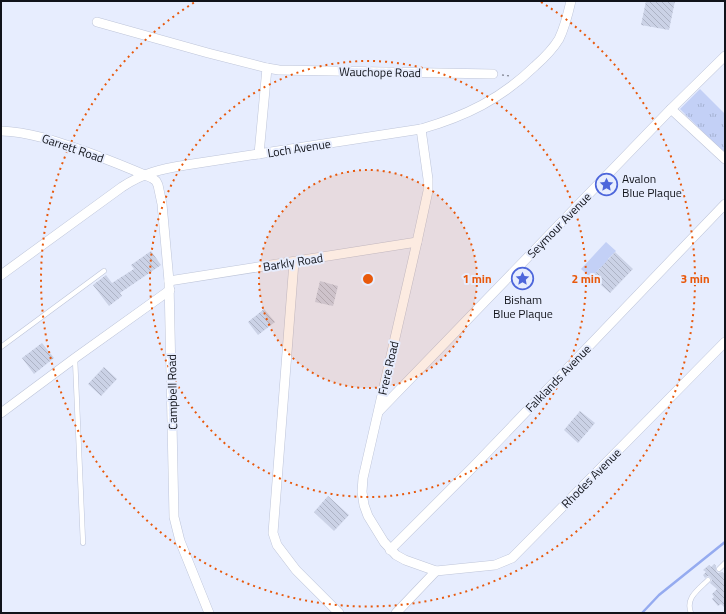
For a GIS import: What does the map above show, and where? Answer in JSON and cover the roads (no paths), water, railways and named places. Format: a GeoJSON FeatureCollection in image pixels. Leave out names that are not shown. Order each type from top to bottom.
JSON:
{"type":"FeatureCollection","features":[{"type":"Feature","properties":{"kind":"street","name":"Loch Avenue"},"geometry":{"type":"LineString","coordinates":[[1,275],[134,178],[143,174],[186,165],[421,129],[482,106],[504,93],[524,77],[554,47],[565,24],[571,1]]}},
{"type":"Feature","properties":{"kind":"street","name":"Wauchope Road"},"geometry":{"type":"LineString","coordinates":[[98,22],[279,70],[493,74]]}},
{"type":"Feature","properties":{"kind":"street","name":"Seymour Avenue"},"geometry":{"type":"LineString","coordinates":[[378,412],[725,56]]}},
{"type":"Feature","properties":{"kind":"street"},"geometry":{"type":"LineString","coordinates":[[259,154],[267,68]]}},
{"type":"Feature","properties":{"kind":"street"},"geometry":{"type":"LineString","coordinates":[[672,109],[725,159]]}},
{"type":"Feature","properties":{"kind":"street","name":"Frere Road"},"geometry":{"type":"LineString","coordinates":[[421,129],[428,180],[428,191],[363,478],[362,492],[364,505],[368,516],[390,550],[405,560],[436,571]]}},
{"type":"Feature","properties":{"kind":"street","name":"Garrett Road"},"geometry":{"type":"LineString","coordinates":[[1,131],[16,131],[51,139],[143,174]]}},
{"type":"Feature","properties":{"kind":"street","name":"Campbell Road"},"geometry":{"type":"LineString","coordinates":[[143,174],[156,181],[158,185],[162,204],[170,285],[174,517],[180,541],[209,613]]}},
{"type":"Feature","properties":{"kind":"street","name":"Falklands Avenue"},"geometry":{"type":"LineString","coordinates":[[390,550],[473,467],[725,204]]}},
{"type":"Feature","properties":{"kind":"street","name":"Barkly Road"},"geometry":{"type":"LineString","coordinates":[[1,413],[170,285],[294,262],[417,242]]}},
{"type":"Feature","properties":{"kind":"street"},"geometry":{"type":"LineString","coordinates":[[294,262],[273,533],[277,545],[296,570],[339,613]]}},
{"type":"Feature","properties":{"kind":"street","name":"Rhodes Avenue"},"geometry":{"type":"LineString","coordinates":[[436,571],[495,565],[512,558],[725,342]]}},
{"type":"Feature","properties":{"kind":"street"},"geometry":{"type":"LineString","coordinates":[[396,613],[436,571]]}},
{"type":"Feature","properties":{"kind":"lane"},"geometry":{"type":"LineString","coordinates":[[1,348],[104,271]]}},
{"type":"Feature","properties":{"kind":"lane"},"geometry":{"type":"LineString","coordinates":[[75,358],[83,543]]}},
{"type":"Feature","properties":{"kind":"lane"},"geometry":{"type":"LineString","coordinates":[[719,569],[725,563]]}},
{"type":"Feature","properties":{"kind":"lane"},"geometry":{"type":"LineString","coordinates":[[691,613],[689,603],[692,596],[708,580]]}},
{"type":"Feature","properties":{"kind":"waterway"},"geometry":{"type":"LineString","coordinates":[[642,613],[659,595],[725,542]]}},
{"type":"Feature","properties":{"kind":"place","name":"Avalon Blue Plaque"},"geometry":{"type":"Point","coordinates":[607,185]}},
{"type":"Feature","properties":{"kind":"place","name":"Bisham Blue Plaque"},"geometry":{"type":"Point","coordinates":[523,278]}}]}
